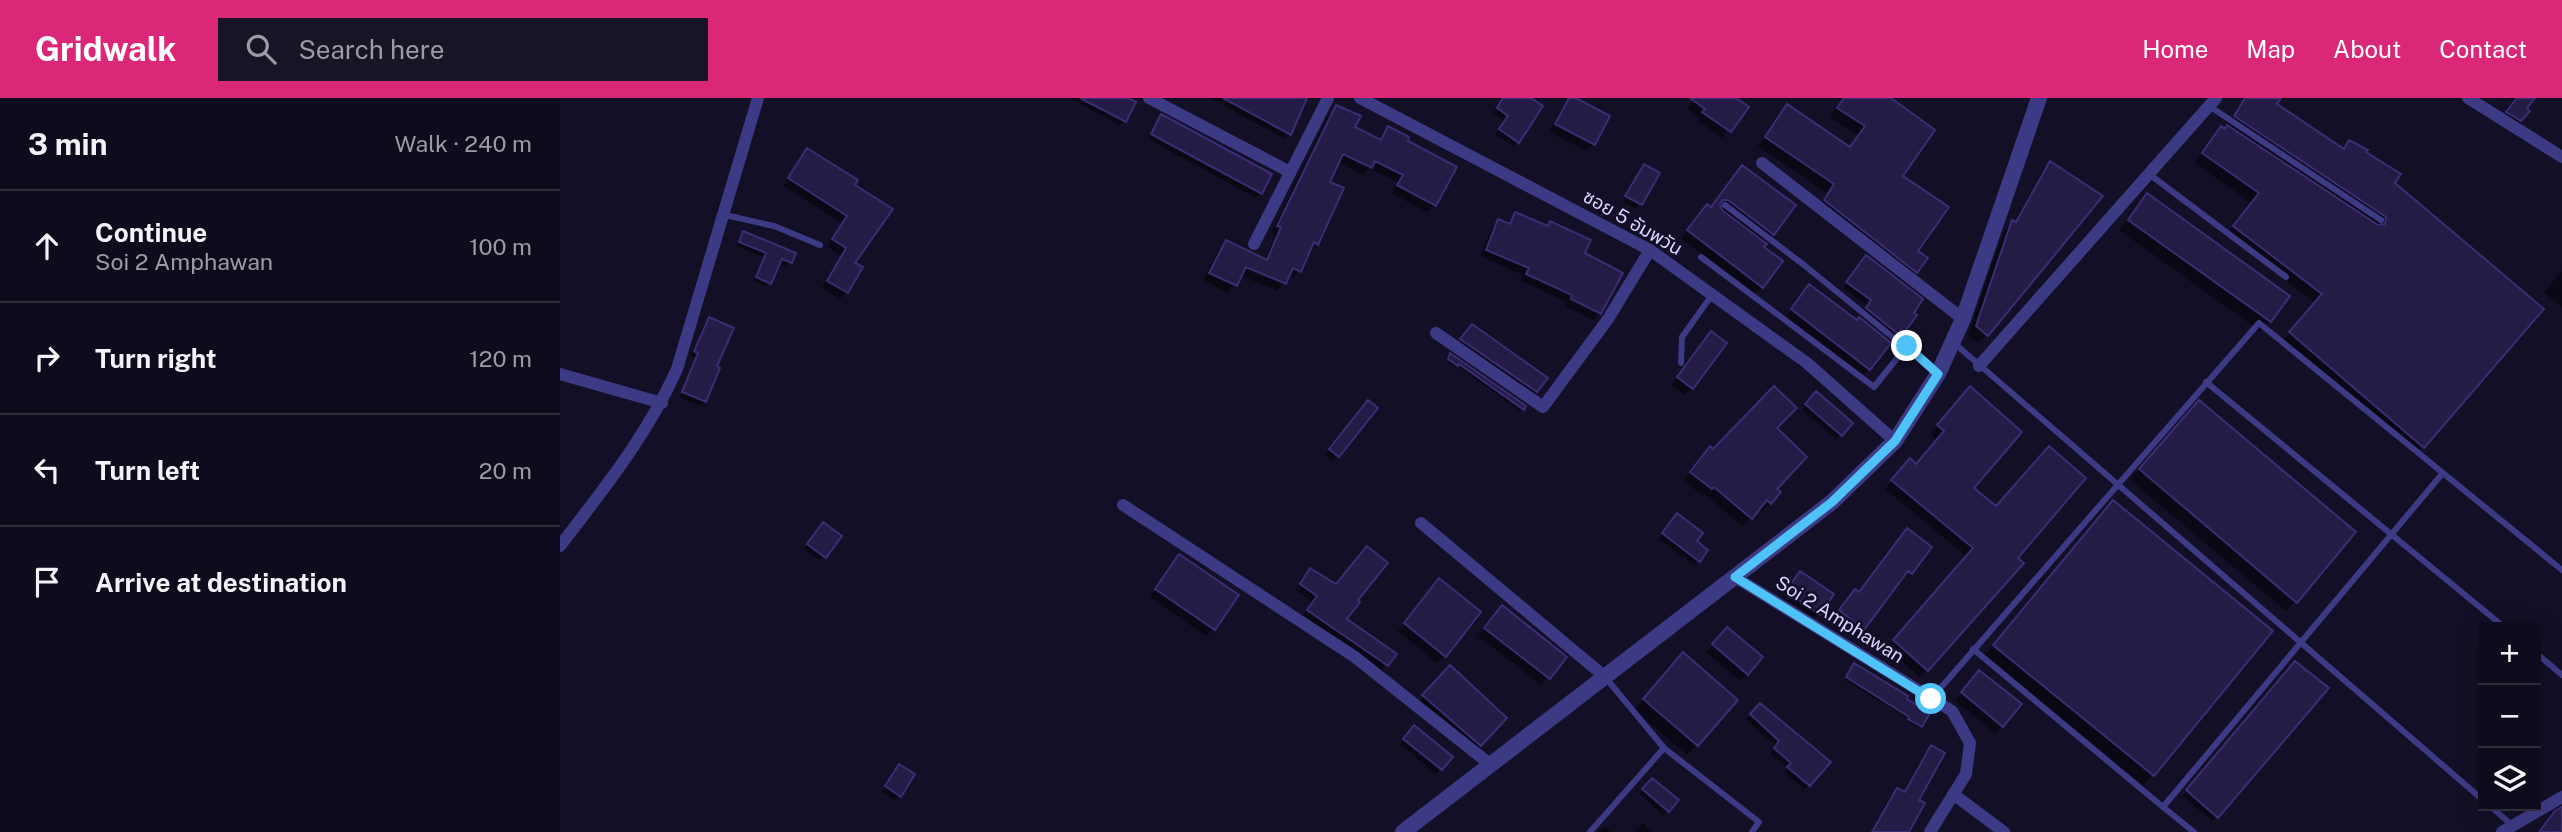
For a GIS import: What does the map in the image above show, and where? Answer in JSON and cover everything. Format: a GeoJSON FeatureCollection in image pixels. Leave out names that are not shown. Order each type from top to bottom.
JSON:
{"type":"FeatureCollection","features":[{"type":"Feature","properties":{"kind":"street"},"geometry":{"type":"LineString","coordinates":[[560,547],[618,469],[662,403],[677,369],[758,98]]}},
{"type":"Feature","properties":{"kind":"street"},"geometry":{"type":"LineString","coordinates":[[1149,98],[1163,101],[1290,172]]}},
{"type":"Feature","properties":{"kind":"street"},"geometry":{"type":"LineString","coordinates":[[1254,244],[1328,98]]}},
{"type":"Feature","properties":{"kind":"street","name":"ซอย 5 อัมพวัน"},"geometry":{"type":"LineString","coordinates":[[1360,98],[1650,250],[1807,363],[1895,441]]}},
{"type":"Feature","properties":{"kind":"street"},"geometry":{"type":"LineString","coordinates":[[1403,832],[1832,502],[1895,441],[1938,374],[1963,319],[2039,98]]}},
{"type":"Feature","properties":{"kind":"street"},"geometry":{"type":"LineString","coordinates":[[2468,98],[2562,157]]}},
{"type":"Feature","properties":{"kind":"street"},"geometry":{"type":"LineString","coordinates":[[1979,366],[2212,102]]}},
{"type":"Feature","properties":{"kind":"street"},"geometry":{"type":"LineString","coordinates":[[1762,163],[1963,319]]}},
{"type":"Feature","properties":{"kind":"street"},"geometry":{"type":"LineString","coordinates":[[1436,333],[1543,407],[1608,318],[1650,250]]}},
{"type":"Feature","properties":{"kind":"street"},"geometry":{"type":"LineString","coordinates":[[560,373],[662,403]]}},
{"type":"Feature","properties":{"kind":"street"},"geometry":{"type":"LineString","coordinates":[[1124,505],[1355,657],[1491,765]]}},
{"type":"Feature","properties":{"kind":"street"},"geometry":{"type":"LineString","coordinates":[[1421,523],[1604,676]]}},
{"type":"Feature","properties":{"kind":"street","name":"Soi 2 Amphawan"},"geometry":{"type":"LineString","coordinates":[[1735,577],[1952,711],[1970,743],[1966,774],[1930,832]]}},
{"type":"Feature","properties":{"kind":"street"},"geometry":{"type":"LineString","coordinates":[[1953,794],[2004,832]]}},
{"type":"Feature","properties":{"kind":"street"},"geometry":{"type":"LineString","coordinates":[[2512,830],[2562,797]]}},
{"type":"Feature","properties":{"kind":"lane"},"geometry":{"type":"LineString","coordinates":[[2212,102],[2381,220]]}},
{"type":"Feature","properties":{"kind":"lane"},"geometry":{"type":"LineString","coordinates":[[2149,174],[2286,277]]}},
{"type":"Feature","properties":{"kind":"lane"},"geometry":{"type":"LineString","coordinates":[[1725,205],[1907,346],[1938,374]]}},
{"type":"Feature","properties":{"kind":"lane"},"geometry":{"type":"LineString","coordinates":[[724,215],[774,226],[820,245]]}},
{"type":"Feature","properties":{"kind":"lane"},"geometry":{"type":"LineString","coordinates":[[1701,257],[1874,387],[1907,346]]}},
{"type":"Feature","properties":{"kind":"lane"},"geometry":{"type":"LineString","coordinates":[[1681,363],[1682,337],[1712,295]]}},
{"type":"Feature","properties":{"kind":"lane"},"geometry":{"type":"LineString","coordinates":[[1931,699],[2259,323],[2562,570]]}},
{"type":"Feature","properties":{"kind":"lane"},"geometry":{"type":"LineString","coordinates":[[1953,342],[2478,796]]}},
{"type":"Feature","properties":{"kind":"lane"},"geometry":{"type":"LineString","coordinates":[[2206,382],[2498,622]]}},
{"type":"Feature","properties":{"kind":"lane"},"geometry":{"type":"LineString","coordinates":[[2163,807],[2442,474]]}},
{"type":"Feature","properties":{"kind":"lane"},"geometry":{"type":"LineString","coordinates":[[1973,649],[2194,832]]}},
{"type":"Feature","properties":{"kind":"lane"},"geometry":{"type":"LineString","coordinates":[[2541,657],[2562,675]]}},
{"type":"Feature","properties":{"kind":"lane"},"geometry":{"type":"LineString","coordinates":[[1604,676],[1664,748],[1759,822],[1752,832]]}},
{"type":"Feature","properties":{"kind":"lane"},"geometry":{"type":"LineString","coordinates":[[1590,832],[1664,748]]}},
{"type":"Feature","properties":{"kind":"lane"},"geometry":{"type":"LineString","coordinates":[[2495,811],[2512,830]]}},
{"type":"Feature","properties":{"kind":"building"},"geometry":{"type":"Polygon","coordinates":[[[1080,98],[1128,98],[1136,102],[1126,122],[1080,98]]]}},
{"type":"Feature","properties":{"kind":"building"},"geometry":{"type":"Polygon","coordinates":[[[1223,98],[1307,98],[1291,135],[1223,98]]]}},
{"type":"Feature","properties":{"kind":"building"},"geometry":{"type":"Polygon","coordinates":[[[1503,98],[1531,98],[1543,106],[1519,143],[1499,129],[1508,116],[1497,108],[1503,98]]]}},
{"type":"Feature","properties":{"kind":"building"},"geometry":{"type":"Polygon","coordinates":[[[1569,98],[1576,98],[1610,116],[1595,145],[1555,124],[1569,98]]]}},
{"type":"Feature","properties":{"kind":"building"},"geometry":{"type":"Polygon","coordinates":[[[1690,98],[1736,98],[1749,107],[1731,132],[1702,112],[1705,109],[1690,98]]]}},
{"type":"Feature","properties":{"kind":"building"},"geometry":{"type":"Polygon","coordinates":[[[1844,98],[1891,98],[1935,130],[1903,176],[1949,207],[1918,251],[1928,258],[1917,273],[1824,200],[1834,184],[1765,137],[1787,104],[1850,147],[1865,126],[1837,108],[1844,98]]]}},
{"type":"Feature","properties":{"kind":"building"},"geometry":{"type":"Polygon","coordinates":[[[2245,98],[2281,98],[2277,104],[2344,149],[2349,140],[2368,150],[2366,152],[2401,174],[2395,183],[2544,309],[2424,448],[2289,332],[2322,294],[2233,226],[2259,193],[2202,153],[2221,126],[2225,129],[2227,125],[2378,225],[2385,224],[2386,217],[2234,116],[2245,98]]]}},
{"type":"Feature","properties":{"kind":"building"},"geometry":{"type":"Polygon","coordinates":[[[2517,98],[2535,98],[2527,108],[2530,111],[2521,121],[2506,112],[2517,98]]]}},
{"type":"Feature","properties":{"kind":"building"},"geometry":{"type":"Polygon","coordinates":[[[1336,105],[1361,116],[1355,127],[1381,140],[1388,126],[1409,137],[1408,141],[1457,167],[1436,206],[1397,185],[1403,175],[1375,161],[1372,168],[1343,154],[1330,182],[1344,188],[1318,245],[1314,242],[1301,272],[1293,268],[1286,284],[1246,267],[1237,286],[1209,273],[1226,240],[1267,260],[1281,227],[1277,226],[1336,105]]]}},
{"type":"Feature","properties":{"kind":"building"},"geometry":{"type":"Polygon","coordinates":[[[1161,114],[1272,174],[1262,194],[1151,134],[1161,114]]]}},
{"type":"Feature","properties":{"kind":"building"},"geometry":{"type":"Polygon","coordinates":[[[807,148],[858,180],[855,185],[893,209],[855,263],[863,267],[848,293],[827,281],[846,248],[832,239],[847,216],[788,178],[807,148]]]}},
{"type":"Feature","properties":{"kind":"building"},"geometry":{"type":"Polygon","coordinates":[[[2050,161],[2103,196],[1988,336],[1976,326],[2012,220],[2016,222],[2050,161]]]}},
{"type":"Feature","properties":{"kind":"building"},"geometry":{"type":"Polygon","coordinates":[[[1644,164],[1660,173],[1642,205],[1625,196],[1644,164]]]}},
{"type":"Feature","properties":{"kind":"building"},"geometry":{"type":"Polygon","coordinates":[[[1742,165],[1796,205],[1774,235],[1728,200],[1723,200],[1720,204],[1722,210],[1767,244],[1764,247],[1783,261],[1763,288],[1687,230],[1707,204],[1711,207],[1742,165]]]}},
{"type":"Feature","properties":{"kind":"building"},"geometry":{"type":"Polygon","coordinates":[[[2147,193],[2290,296],[2271,322],[2128,220],[2147,193]]]}},
{"type":"Feature","properties":{"kind":"building"},"geometry":{"type":"Polygon","coordinates":[[[1515,212],[1548,226],[1550,221],[1591,240],[1585,253],[1623,273],[1601,314],[1571,299],[1572,295],[1526,274],[1529,268],[1486,250],[1498,219],[1510,224],[1515,212]]]}},
{"type":"Feature","properties":{"kind":"building"},"geometry":{"type":"Polygon","coordinates":[[[743,231],[796,253],[792,263],[782,259],[771,284],[756,277],[766,253],[739,242],[743,231]]]}},
{"type":"Feature","properties":{"kind":"building"},"geometry":{"type":"Polygon","coordinates":[[[1866,255],[1923,299],[1914,313],[1917,315],[1904,333],[1901,330],[1898,334],[1866,308],[1871,300],[1846,282],[1866,255]]]}},
{"type":"Feature","properties":{"kind":"building"},"geometry":{"type":"Polygon","coordinates":[[[1809,284],[1857,320],[1859,317],[1891,343],[1870,370],[1791,309],[1809,284]]]}},
{"type":"Feature","properties":{"kind":"building"},"geometry":{"type":"Polygon","coordinates":[[[709,317],[734,328],[717,366],[720,368],[706,402],[682,392],[698,353],[694,351],[709,317]]]}},
{"type":"Feature","properties":{"kind":"building"},"geometry":{"type":"Polygon","coordinates":[[[1472,324],[1548,378],[1537,392],[1460,339],[1472,324]]]}},
{"type":"Feature","properties":{"kind":"building"},"geometry":{"type":"Polygon","coordinates":[[[1711,331],[1727,343],[1693,389],[1677,377],[1711,331]]]}},
{"type":"Feature","properties":{"kind":"building"},"geometry":{"type":"Polygon","coordinates":[[[1450,353],[1526,406],[1524,410],[1448,359],[1450,353]]]}},
{"type":"Feature","properties":{"kind":"building"},"geometry":{"type":"Polygon","coordinates":[[[1774,386],[1797,408],[1777,428],[1807,457],[1777,489],[1781,492],[1771,504],[1767,500],[1752,519],[1714,487],[1712,489],[1690,472],[1710,446],[1713,449],[1774,386]]]}},
{"type":"Feature","properties":{"kind":"building"},"geometry":{"type":"Polygon","coordinates":[[[1970,386],[2022,432],[1974,488],[1996,506],[2049,446],[2086,478],[2018,558],[2024,563],[1928,671],[1893,640],[1973,548],[1891,480],[1910,458],[1916,464],[1944,431],[1937,425],[1970,386]]]}},
{"type":"Feature","properties":{"kind":"building"},"geometry":{"type":"Polygon","coordinates":[[[1816,391],[1853,423],[1842,436],[1805,404],[1816,391]]]}},
{"type":"Feature","properties":{"kind":"building"},"geometry":{"type":"Polygon","coordinates":[[[1368,400],[1378,408],[1339,457],[1329,449],[1368,400]]]}},
{"type":"Feature","properties":{"kind":"building"},"geometry":{"type":"Polygon","coordinates":[[[2199,400],[2356,532],[2297,603],[2139,469],[2199,400]]]}},
{"type":"Feature","properties":{"kind":"building"},"geometry":{"type":"Polygon","coordinates":[[[2113,500],[2273,631],[2154,776],[1993,645],[2113,500]]]}},
{"type":"Feature","properties":{"kind":"building"},"geometry":{"type":"Polygon","coordinates":[[[1677,513],[1703,533],[1697,541],[1708,550],[1700,562],[1662,533],[1677,513]]]}},
{"type":"Feature","properties":{"kind":"building"},"geometry":{"type":"Polygon","coordinates":[[[823,522],[842,536],[826,558],[807,544],[823,522]]]}},
{"type":"Feature","properties":{"kind":"building"},"geometry":{"type":"Polygon","coordinates":[[[1907,528],[1932,547],[1912,574],[1908,571],[1864,630],[1839,610],[1855,589],[1859,592],[1907,528]]]}},
{"type":"Feature","properties":{"kind":"building"},"geometry":{"type":"Polygon","coordinates":[[[1367,546],[1388,563],[1358,600],[1360,602],[1347,619],[1397,654],[1388,666],[1307,610],[1317,596],[1300,584],[1310,568],[1336,584],[1367,546]]]}},
{"type":"Feature","properties":{"kind":"building"},"geometry":{"type":"Polygon","coordinates":[[[1179,554],[1239,595],[1215,630],[1155,589],[1179,554]]]}},
{"type":"Feature","properties":{"kind":"building"},"geometry":{"type":"Polygon","coordinates":[[[1800,571],[1834,594],[1820,615],[1786,591],[1800,571]]]}},
{"type":"Feature","properties":{"kind":"building"},"geometry":{"type":"Polygon","coordinates":[[[1439,578],[1481,612],[1446,657],[1404,623],[1439,578]]]}},
{"type":"Feature","properties":{"kind":"building"},"geometry":{"type":"Polygon","coordinates":[[[1502,605],[1567,657],[1550,679],[1484,628],[1502,605]]]}},
{"type":"Feature","properties":{"kind":"building"},"geometry":{"type":"Polygon","coordinates":[[[1727,627],[1763,657],[1748,675],[1712,644],[1727,627]]]}},
{"type":"Feature","properties":{"kind":"building"},"geometry":{"type":"Polygon","coordinates":[[[1683,652],[1738,700],[1698,746],[1643,699],[1683,652]]]}},
{"type":"Feature","properties":{"kind":"building"},"geometry":{"type":"Polygon","coordinates":[[[2295,661],[2329,688],[2218,818],[2186,790],[2295,661]]]}},
{"type":"Feature","properties":{"kind":"building"},"geometry":{"type":"Polygon","coordinates":[[[1854,663],[1908,696],[1907,699],[1930,713],[1922,727],[1846,677],[1854,663]]]}},
{"type":"Feature","properties":{"kind":"building"},"geometry":{"type":"Polygon","coordinates":[[[1450,665],[1507,718],[1481,746],[1422,695],[1450,665]]]}},
{"type":"Feature","properties":{"kind":"building"},"geometry":{"type":"Polygon","coordinates":[[[1979,670],[2022,704],[2003,727],[1961,692],[1979,670]]]}},
{"type":"Feature","properties":{"kind":"building"},"geometry":{"type":"Polygon","coordinates":[[[1760,703],[1831,762],[1810,786],[1787,767],[1791,763],[1774,748],[1779,741],[1750,714],[1760,703]]]}},
{"type":"Feature","properties":{"kind":"building"},"geometry":{"type":"Polygon","coordinates":[[[1414,725],[1453,757],[1442,770],[1403,739],[1414,725]]]}},
{"type":"Feature","properties":{"kind":"building"},"geometry":{"type":"Polygon","coordinates":[[[1931,745],[1945,753],[1919,800],[1925,803],[1909,832],[1872,832],[1897,788],[1905,792],[1931,745]]]}},
{"type":"Feature","properties":{"kind":"building"},"geometry":{"type":"Polygon","coordinates":[[[899,764],[915,774],[901,797],[885,786],[899,764]]]}},
{"type":"Feature","properties":{"kind":"building"},"geometry":{"type":"Polygon","coordinates":[[[1652,778],[1679,800],[1669,812],[1642,789],[1652,778]]]}},
{"type":"Feature","properties":{"kind":"building"},"geometry":{"type":"Polygon","coordinates":[[[2562,807],[2562,832],[2539,832],[2555,811],[2562,807]]]}},
{"type":"Feature","properties":{"kind":"route"},"geometry":{"type":"LineString","coordinates":[[1907,346],[1938,374],[1895,441],[1832,502],[1735,577],[1931,699]]}}]}
